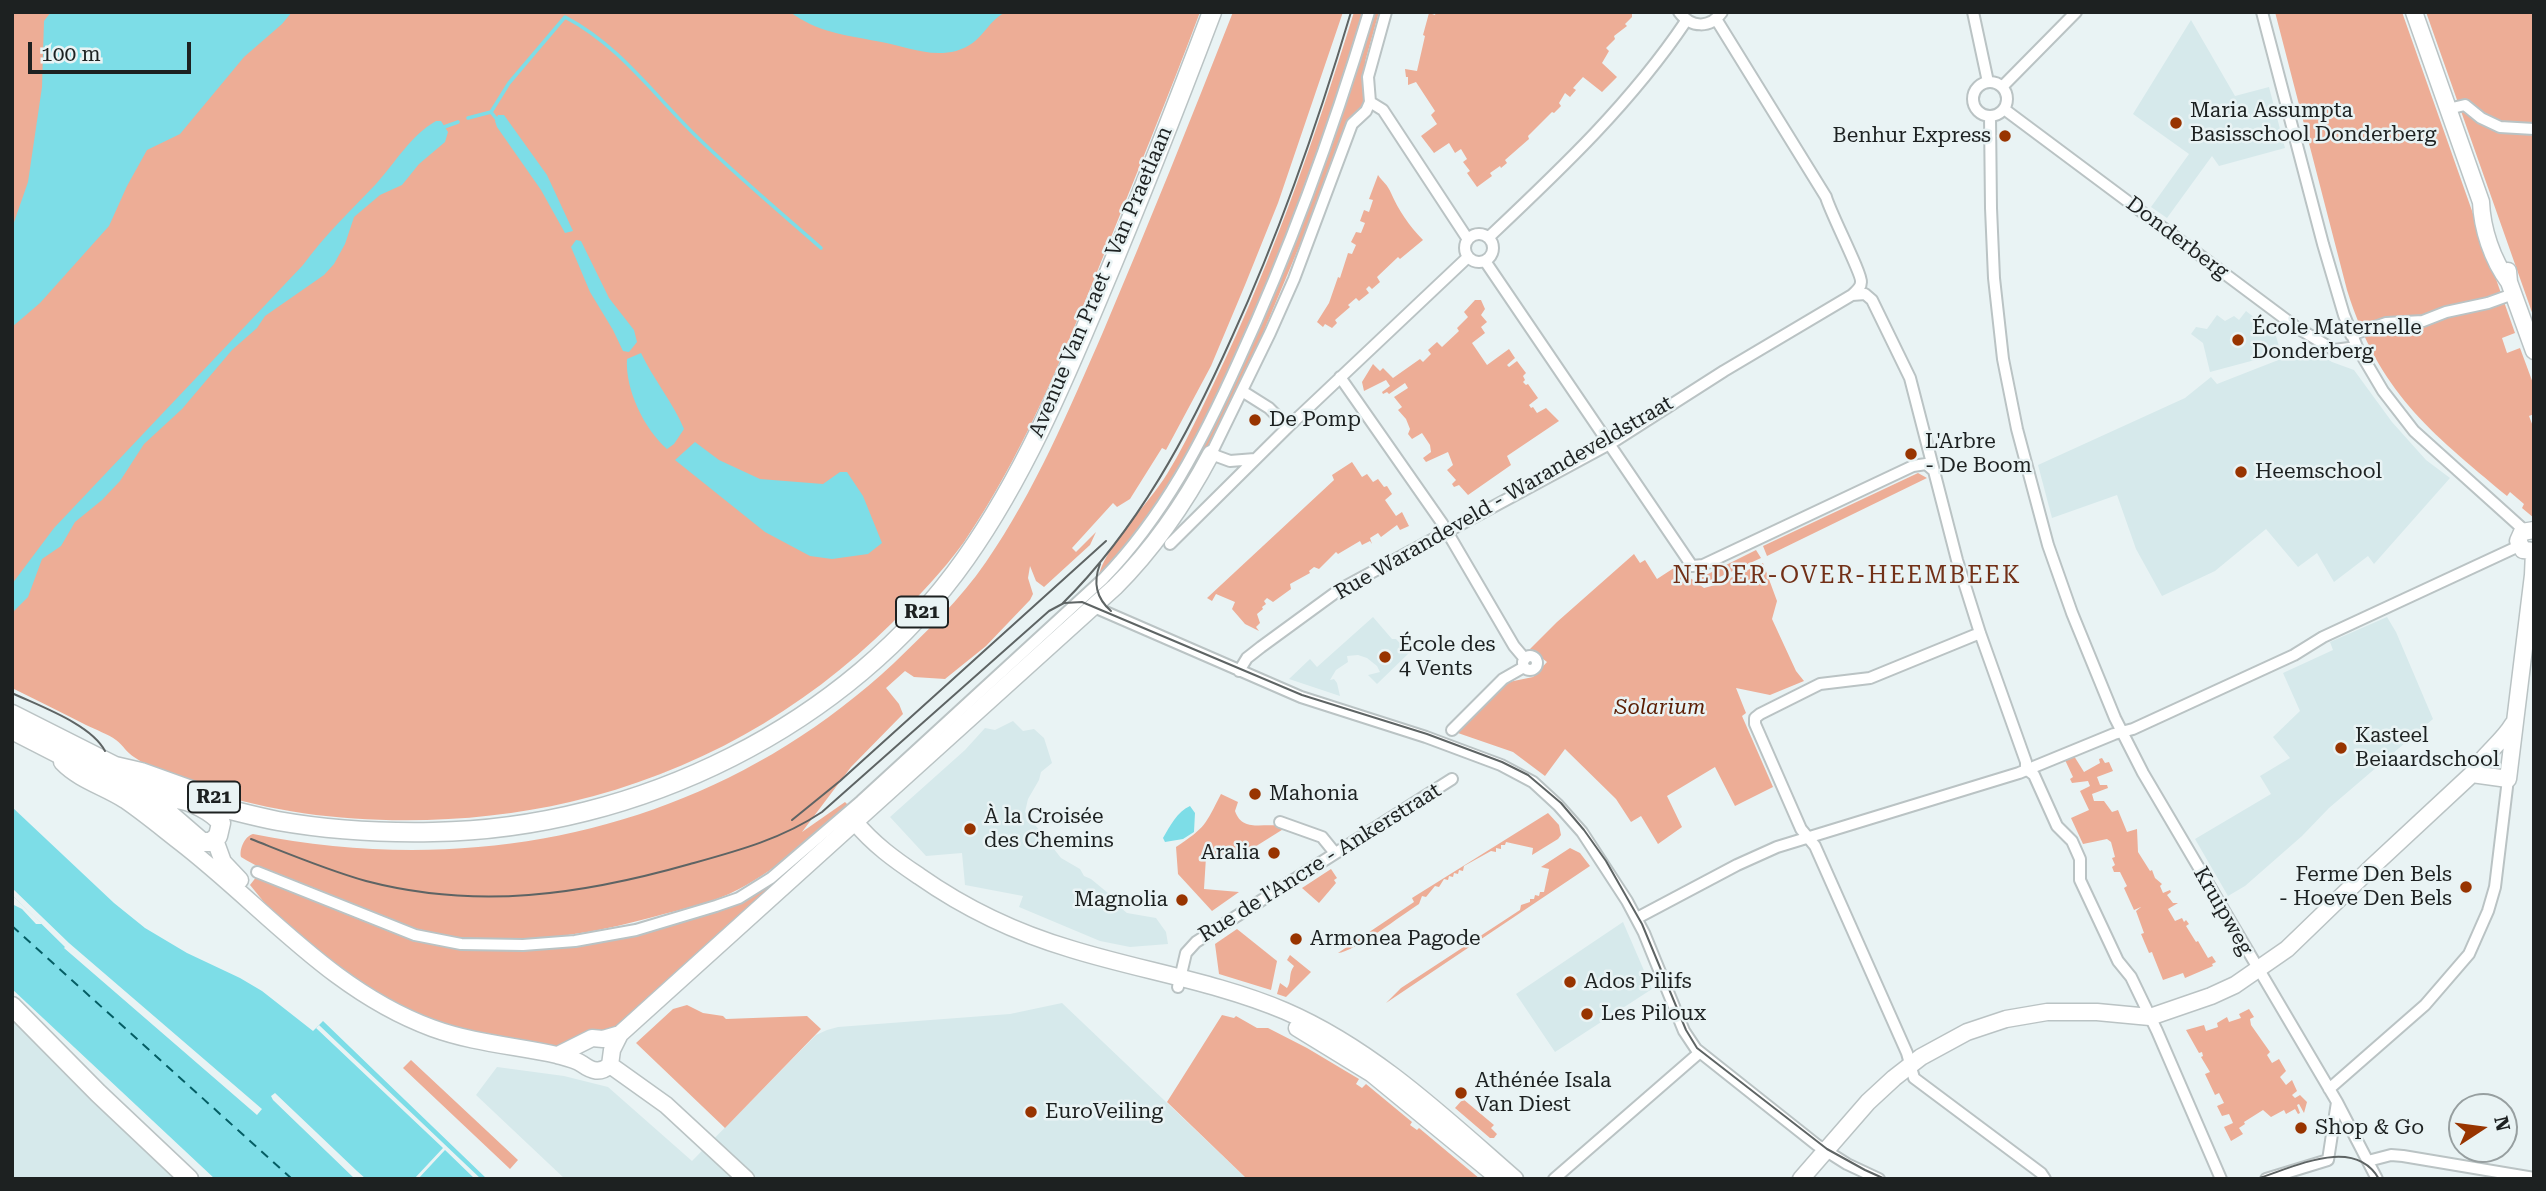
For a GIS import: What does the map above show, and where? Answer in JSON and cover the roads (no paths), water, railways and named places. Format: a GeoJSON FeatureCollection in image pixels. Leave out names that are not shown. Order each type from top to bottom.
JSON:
{"type":"FeatureCollection","features":[{"type":"Feature","properties":{"kind":"main road","name":"Avenue Van Praet - Van Praetlaan"},"geometry":{"type":"LineString","coordinates":[[177,809],[387,832],[464,831],[555,819],[620,802],[688,777],[760,741],[827,697],[888,646],[930,604],[967,556],[1009,489],[1071,365],[1212,12]]}},
{"type":"Feature","properties":{"kind":"main road","name":"Avenue Van Praet - Van Praetlaan"},"geometry":{"type":"LineString","coordinates":[[12,714],[115,766],[314,825]]}},
{"type":"Feature","properties":{"kind":"main road","name":"R21"},"geometry":{"type":"LineString","coordinates":[[12,730],[135,793],[177,809],[202,842],[218,834]]}},
{"type":"Feature","properties":{"kind":"main road"},"geometry":{"type":"LineString","coordinates":[[115,766],[177,809],[215,816],[218,834]]}},
{"type":"Feature","properties":{"kind":"main road","name":"Avenue Van Praet - Van Praetlaan"},"geometry":{"type":"LineString","coordinates":[[218,834],[244,821],[287,827],[314,825]]}},
{"type":"Feature","properties":{"kind":"main road"},"geometry":{"type":"LineString","coordinates":[[12,1006],[98,1093],[189,1179]]}},
{"type":"Feature","properties":{"kind":"street"},"geometry":{"type":"LineString","coordinates":[[257,872],[415,935],[452,943],[502,946],[575,941],[636,930],[729,902],[771,878],[860,801],[1103,579],[1166,501],[1221,399],[1278,272],[1328,141],[1368,12]]}},
{"type":"Feature","properties":{"kind":"street"},"geometry":{"type":"LineString","coordinates":[[582,1044],[579,1057],[582,1063],[586,1068],[599,1071],[620,1034],[1094,607],[1128,575],[1166,527],[1211,454],[1242,391],[1294,279],[1352,124],[1366,111],[1370,102],[1368,77],[1387,12]]}},
{"type":"Feature","properties":{"kind":"street"},"geometry":{"type":"LineString","coordinates":[[1973,12],[1988,82]]}},
{"type":"Feature","properties":{"kind":"street"},"geometry":{"type":"LineString","coordinates":[[2002,86],[2076,12]]}},
{"type":"Feature","properties":{"kind":"street"},"geometry":{"type":"LineString","coordinates":[[2262,12],[2323,244],[2351,335],[2383,391],[2414,431],[2529,542],[2533,575],[2513,724],[2507,742],[2508,779],[2495,887],[2486,918],[2469,954],[2425,1005],[2329,1089]]}},
{"type":"Feature","properties":{"kind":"street"},"geometry":{"type":"LineString","coordinates":[[2414,12],[2481,202],[2494,221],[2507,263],[2511,288],[2534,351]]}},
{"type":"Feature","properties":{"kind":"street"},"geometry":{"type":"LineString","coordinates":[[1489,237],[1602,128],[1644,79],[1683,16],[1698,25],[1719,16],[1826,197],[1830,212],[1861,276],[1861,285],[1852,295]]}},
{"type":"Feature","properties":{"kind":"street"},"geometry":{"type":"LineString","coordinates":[[1988,82],[1996,82],[2002,86],[2007,95],[2004,109],[1997,115],[1990,116],[1977,109],[1973,100],[1976,90],[1988,82]]}},
{"type":"Feature","properties":{"kind":"street"},"geometry":{"type":"LineString","coordinates":[[1370,102],[1383,110],[1467,238]]}},
{"type":"Feature","properties":{"kind":"street"},"geometry":{"type":"LineString","coordinates":[[2448,109],[2465,105],[2481,118],[2500,127],[2534,128]]}},
{"type":"Feature","properties":{"kind":"street","name":"Donderberg"},"geometry":{"type":"LineString","coordinates":[[2004,109],[2296,327],[2334,350],[2357,347]]}},
{"type":"Feature","properties":{"kind":"street","name":"Kruipweg"},"geometry":{"type":"LineString","coordinates":[[1990,116],[1994,278],[2003,359],[2012,409],[2055,567],[2122,732],[2159,802],[2337,1102],[2377,1179]]}},
{"type":"Feature","properties":{"kind":"street"},"geometry":{"type":"LineString","coordinates":[[1485,261],[1474,261],[1468,257],[1464,246],[1467,238],[1478,233],[1489,237]]}},
{"type":"Feature","properties":{"kind":"street"},"geometry":{"type":"LineString","coordinates":[[1485,261],[1493,250],[1489,237]]}},
{"type":"Feature","properties":{"kind":"street"},"geometry":{"type":"LineString","coordinates":[[1170,544],[1340,376],[1468,257]]}},
{"type":"Feature","properties":{"kind":"street"},"geometry":{"type":"LineString","coordinates":[[1485,261],[1687,561],[1695,567],[1913,466],[1926,464],[1933,470]]}},
{"type":"Feature","properties":{"kind":"street"},"geometry":{"type":"LineString","coordinates":[[2351,335],[2386,323],[2423,321],[2454,310],[2487,303],[2511,288]]}},
{"type":"Feature","properties":{"kind":"street"},"geometry":{"type":"LineString","coordinates":[[1852,295],[1865,294],[1872,300],[1905,368],[1980,633],[2026,762],[2026,769]]}},
{"type":"Feature","properties":{"kind":"street","name":"Rue Warandeveld - Warandeveldstraat"},"geometry":{"type":"LineString","coordinates":[[1239,671],[1254,652],[1328,598],[1608,444],[1852,295]]}},
{"type":"Feature","properties":{"kind":"street"},"geometry":{"type":"LineString","coordinates":[[1340,376],[1447,531],[1524,663],[1503,679],[1452,730]]}},
{"type":"Feature","properties":{"kind":"street"},"geometry":{"type":"LineString","coordinates":[[1242,391],[1269,408],[1288,427]]}},
{"type":"Feature","properties":{"kind":"street"},"geometry":{"type":"LineString","coordinates":[[1211,454],[1230,461],[1255,459]]}},
{"type":"Feature","properties":{"kind":"street"},"geometry":{"type":"LineString","coordinates":[[1636,918],[1759,855],[1808,837],[2026,769],[2133,729],[2529,542]]}},
{"type":"Feature","properties":{"kind":"street"},"geometry":{"type":"LineString","coordinates":[[1094,607],[1315,702],[1413,732],[1526,777],[1559,805],[1604,863],[1636,918],[1684,1031],[1699,1053],[1825,1151],[1879,1179]]}},
{"type":"Feature","properties":{"kind":"street"},"geometry":{"type":"LineString","coordinates":[[1980,633],[1870,678],[1816,685],[1760,714],[1755,721],[1801,829],[1815,846],[1907,1053],[1914,1078],[2042,1173],[2045,1179]]}},
{"type":"Feature","properties":{"kind":"street"},"geometry":{"type":"LineString","coordinates":[[1801,1179],[1880,1090],[1909,1066],[1967,1032],[2021,1016],[2072,1011],[2150,1017],[2218,993],[2258,970],[2292,945],[2372,866],[2472,774],[2479,763],[2507,742]]}},
{"type":"Feature","properties":{"kind":"street"},"geometry":{"type":"LineString","coordinates":[[57,754],[64,765],[126,801],[194,853],[289,937],[350,985],[412,1020],[477,1041],[558,1055],[582,1063]]}},
{"type":"Feature","properties":{"kind":"street"},"geometry":{"type":"LineString","coordinates":[[2026,769],[2034,775],[2057,825],[2072,841],[2080,859],[2080,880],[2118,961],[2131,976],[2221,1179]]}},
{"type":"Feature","properties":{"kind":"street"},"geometry":{"type":"LineString","coordinates":[[2472,774],[2508,779]]}},
{"type":"Feature","properties":{"kind":"street","name":"Rue de l'Ancre - Ankerstraat"},"geometry":{"type":"LineString","coordinates":[[1179,982],[1186,953],[1192,944],[1452,779]]}},
{"type":"Feature","properties":{"kind":"street"},"geometry":{"type":"LineString","coordinates":[[177,809],[194,853]]}},
{"type":"Feature","properties":{"kind":"street"},"geometry":{"type":"LineString","coordinates":[[855,822],[870,840],[893,859],[942,892],[995,921],[1072,949],[1179,982],[1278,1020],[1348,1057],[1398,1094],[1499,1179]]}},
{"type":"Feature","properties":{"kind":"street"},"geometry":{"type":"LineString","coordinates":[[1280,822],[1322,837],[1335,853]]}},
{"type":"Feature","properties":{"kind":"street"},"geometry":{"type":"LineString","coordinates":[[218,834],[223,862],[289,937]]}},
{"type":"Feature","properties":{"kind":"street"},"geometry":{"type":"LineString","coordinates":[[839,836],[855,839],[883,864],[916,887],[951,910],[991,930],[1071,960],[1179,982],[1271,1005],[1306,1021],[1358,1050],[1391,1073],[1516,1179]]}},
{"type":"Feature","properties":{"kind":"street"},"geometry":{"type":"LineString","coordinates":[[558,1055],[592,1038],[746,1179]]}},
{"type":"Feature","properties":{"kind":"street"},"geometry":{"type":"LineString","coordinates":[[1554,1179],[1699,1053]]}},
{"type":"Feature","properties":{"kind":"street"},"geometry":{"type":"LineString","coordinates":[[2266,1179],[2328,1160],[2337,1102]]}},
{"type":"Feature","properties":{"kind":"street"},"geometry":{"type":"LineString","coordinates":[[2368,1161],[2390,1155],[2470,1173],[2534,1178]]}},
{"type":"Feature","properties":{"kind":"water"},"geometry":{"type":"Polygon","coordinates":[[[51,12],[292,12],[244,57],[180,134],[147,150],[109,226],[40,303],[12,327],[12,228],[28,182],[42,87],[44,21],[51,12]]]}},
{"type":"Feature","properties":{"kind":"water"},"geometry":{"type":"Polygon","coordinates":[[[790,12],[1006,12],[993,21],[973,43],[956,51],[935,53],[832,32],[810,24],[790,12]]]}},
{"type":"Feature","properties":{"kind":"water"},"geometry":{"type":"Polygon","coordinates":[[[498,115],[504,115],[547,175],[573,231],[565,233],[541,190],[497,127],[495,121],[498,115]]]}},
{"type":"Feature","properties":{"kind":"water"},"geometry":{"type":"Polygon","coordinates":[[[436,121],[441,121],[448,132],[445,142],[419,164],[402,185],[380,195],[354,217],[345,244],[334,264],[324,275],[265,316],[182,409],[144,444],[120,481],[75,522],[61,546],[42,559],[28,597],[12,613],[12,584],[54,528],[303,265],[411,142],[436,121]]]}},
{"type":"Feature","properties":{"kind":"water"},"geometry":{"type":"Polygon","coordinates":[[[576,240],[581,241],[609,298],[634,330],[637,342],[629,352],[623,351],[590,292],[571,247],[576,240]]]}},
{"type":"Feature","properties":{"kind":"water"},"geometry":{"type":"Polygon","coordinates":[[[641,353],[684,429],[667,449],[644,420],[629,383],[627,359],[641,353]]]}},
{"type":"Feature","properties":{"kind":"water"},"geometry":{"type":"Polygon","coordinates":[[[695,442],[719,460],[760,479],[823,484],[840,472],[847,472],[863,496],[882,543],[868,554],[832,559],[810,556],[765,532],[675,460],[695,442]]]}},
{"type":"Feature","properties":{"kind":"water"},"geometry":{"type":"Polygon","coordinates":[[[1190,806],[1195,813],[1194,832],[1183,839],[1165,842],[1163,838],[1174,820],[1190,806]]]}},
{"type":"Feature","properties":{"kind":"water"},"geometry":{"type":"Polygon","coordinates":[[[12,807],[114,903],[145,928],[262,991],[313,1031],[323,1021],[487,1179],[215,1179],[12,989],[12,904],[22,909],[36,924],[42,924],[12,895],[12,807]]]}},
{"type":"Feature","properties":{"kind":"waterway"},"geometry":{"type":"LineString","coordinates":[[491,112],[509,83],[565,17],[584,28],[619,56],[711,150],[821,248]]}},
{"type":"Feature","properties":{"kind":"waterway"},"geometry":{"type":"LineString","coordinates":[[468,118],[491,112],[499,122]]}},
{"type":"Feature","properties":{"kind":"waterway"},"geometry":{"type":"LineString","coordinates":[[444,127],[458,122]]}},
{"type":"Feature","properties":{"kind":"tram line"},"geometry":{"type":"LineString","coordinates":[[1062,604],[1115,544],[1138,512],[1198,409],[1250,297],[1282,217],[1312,136],[1351,12]]}},
{"type":"Feature","properties":{"kind":"tram line"},"geometry":{"type":"LineString","coordinates":[[792,820],[840,781],[1106,541]]}},
{"type":"Feature","properties":{"kind":"tram line"},"geometry":{"type":"LineString","coordinates":[[1100,564],[1097,589],[1102,601],[1111,611]]}},
{"type":"Feature","properties":{"kind":"tram line"},"geometry":{"type":"LineString","coordinates":[[251,839],[366,881],[407,890],[489,897],[569,891],[649,875],[708,859],[775,837],[822,812],[1049,611],[1064,603],[1082,602],[1302,695],[1427,734],[1502,762],[1528,775],[1561,803],[1606,861],[1642,924],[1686,1030],[1697,1048],[1827,1149],[1885,1179]]}},
{"type":"Feature","properties":{"kind":"tram line"},"geometry":{"type":"LineString","coordinates":[[12,693],[77,724],[98,741],[105,751]]}},
{"type":"Feature","properties":{"kind":"tram line"},"geometry":{"type":"LineString","coordinates":[[2256,1179],[2322,1158],[2339,1157],[2354,1159],[2368,1166],[2379,1179]]}},
{"type":"Feature","properties":{"kind":"place","name":"Maria Assumpta Basisschool Donderberg"},"geometry":{"type":"Point","coordinates":[2176,123]}},
{"type":"Feature","properties":{"kind":"place","name":"Benhur Express"},"geometry":{"type":"Point","coordinates":[2005,136]}},
{"type":"Feature","properties":{"kind":"place","name":"École Maternelle Donderberg"},"geometry":{"type":"Point","coordinates":[2238,340]}},
{"type":"Feature","properties":{"kind":"place","name":"De Pomp"},"geometry":{"type":"Point","coordinates":[1255,420]}},
{"type":"Feature","properties":{"kind":"place","name":"L'Arbre - De Boom"},"geometry":{"type":"Point","coordinates":[1911,454]}},
{"type":"Feature","properties":{"kind":"place","name":"Heemschool"},"geometry":{"type":"Point","coordinates":[2241,472]}},
{"type":"Feature","properties":{"kind":"place","name":"École des 4 Vents"},"geometry":{"type":"Point","coordinates":[1385,657]}},
{"type":"Feature","properties":{"kind":"place","name":"Kasteel Beiaardschool"},"geometry":{"type":"Point","coordinates":[2341,748]}},
{"type":"Feature","properties":{"kind":"place","name":"Mahonia"},"geometry":{"type":"Point","coordinates":[1255,794]}},
{"type":"Feature","properties":{"kind":"place","name":"À la Croisée des Chemins"},"geometry":{"type":"Point","coordinates":[970,829]}},
{"type":"Feature","properties":{"kind":"place","name":"Aralia"},"geometry":{"type":"Point","coordinates":[1274,853]}},
{"type":"Feature","properties":{"kind":"place","name":"Ferme Den Bels - Hoeve Den Bels"},"geometry":{"type":"Point","coordinates":[2466,887]}},
{"type":"Feature","properties":{"kind":"place","name":"Magnolia"},"geometry":{"type":"Point","coordinates":[1182,900]}},
{"type":"Feature","properties":{"kind":"place","name":"Armonea Pagode"},"geometry":{"type":"Point","coordinates":[1296,939]}},
{"type":"Feature","properties":{"kind":"place","name":"Ados Pilifs"},"geometry":{"type":"Point","coordinates":[1570,982]}},
{"type":"Feature","properties":{"kind":"place","name":"Les Piloux"},"geometry":{"type":"Point","coordinates":[1587,1014]}},
{"type":"Feature","properties":{"kind":"place","name":"Athénée Isala Van Diest"},"geometry":{"type":"Point","coordinates":[1461,1093]}},
{"type":"Feature","properties":{"kind":"place","name":"EuroVeiling"},"geometry":{"type":"Point","coordinates":[1031,1112]}},
{"type":"Feature","properties":{"kind":"place","name":"Shop & Go"},"geometry":{"type":"Point","coordinates":[2301,1128]}},
{"type":"Feature","properties":{"kind":"district","name":"NEDER-OVER-HEEMBEEK"},"geometry":{"type":"Point","coordinates":[1847,576]}},
{"type":"Feature","properties":{"kind":"park label","name":"Solarium"},"geometry":{"type":"Point","coordinates":[1660,708]}}]}
